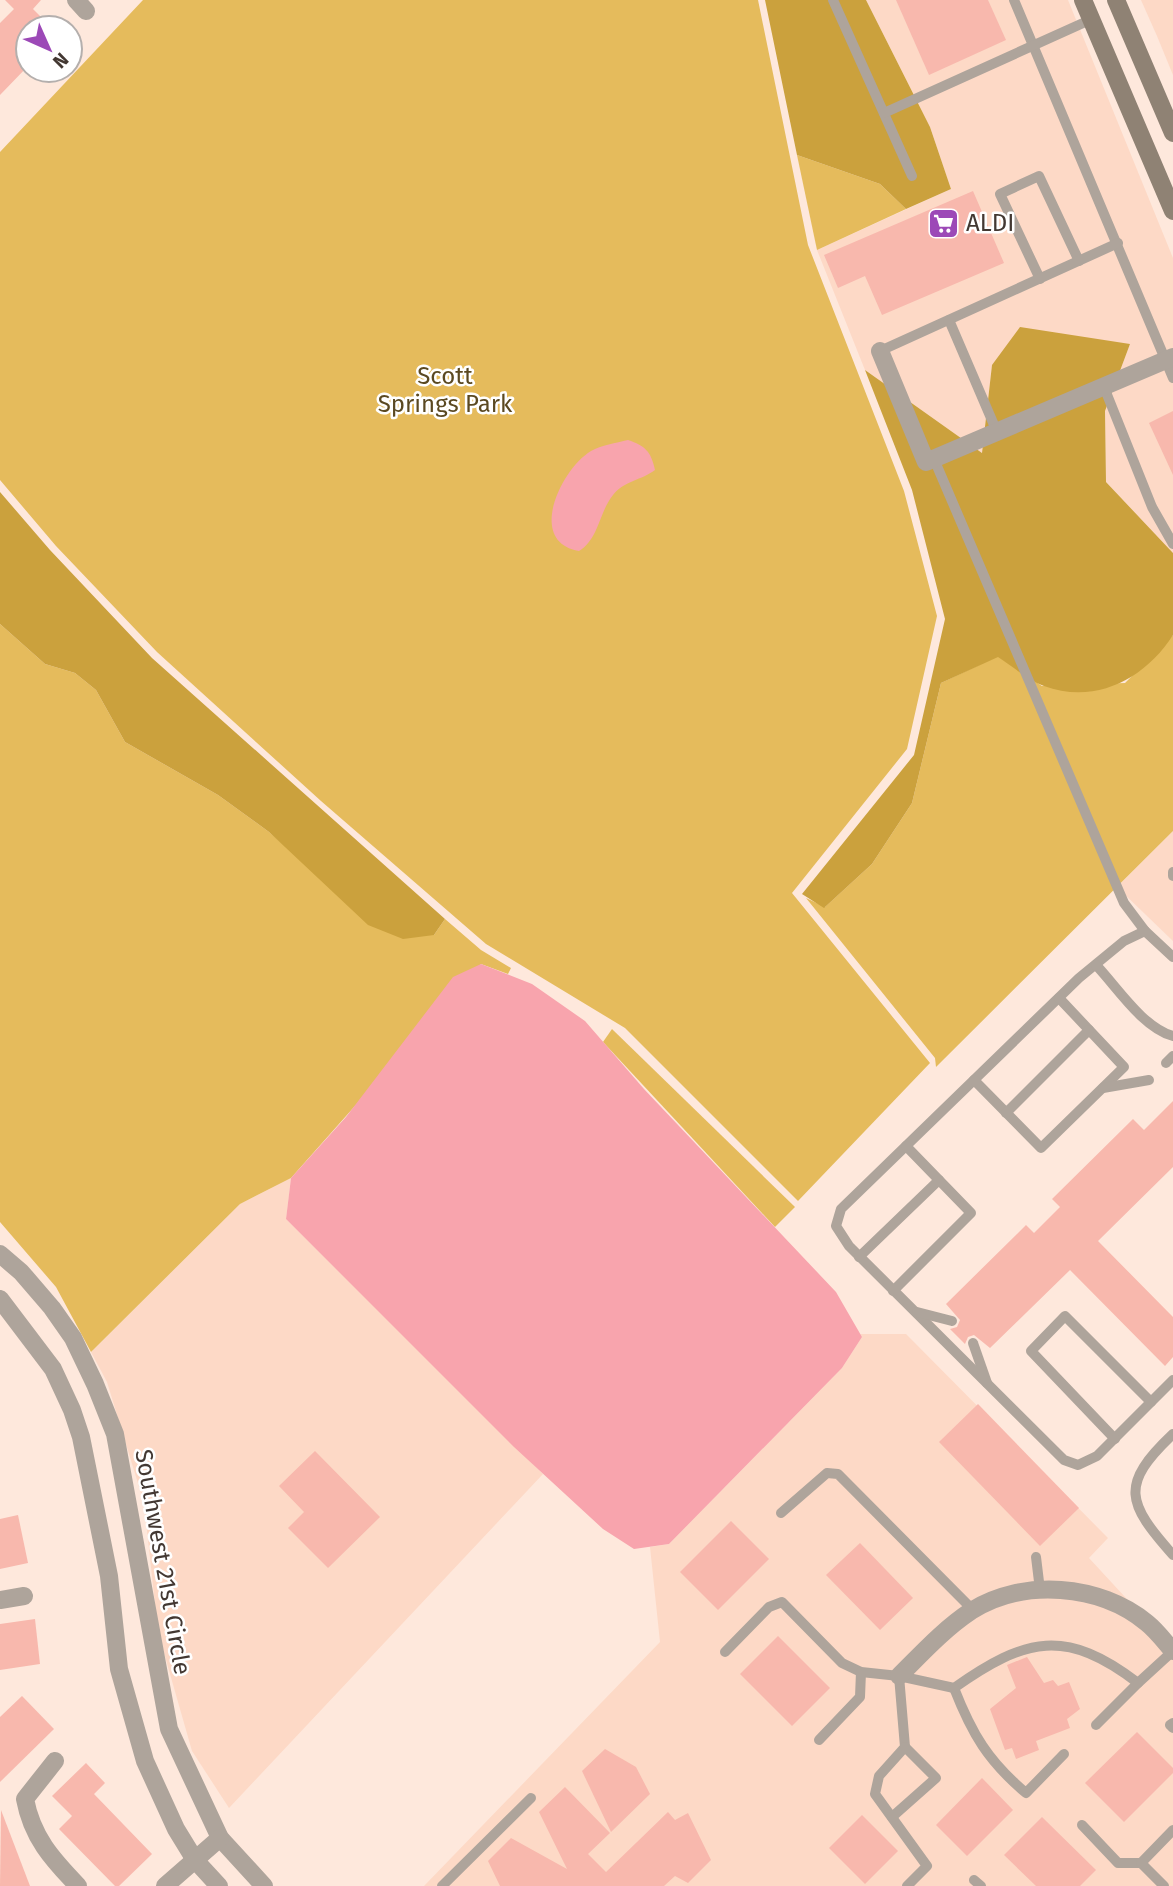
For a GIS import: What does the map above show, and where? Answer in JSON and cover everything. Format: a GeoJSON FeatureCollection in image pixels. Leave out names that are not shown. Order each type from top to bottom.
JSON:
{"type":"FeatureCollection","features":[{"type":"Feature","properties":{"kind":"main road"},"geometry":{"type":"LineString","coordinates":[[1083,0],[1173,211]]}},
{"type":"Feature","properties":{"kind":"main road"},"geometry":{"type":"LineString","coordinates":[[1116,0],[1173,133]]}},
{"type":"Feature","properties":{"kind":"street"},"geometry":{"type":"LineString","coordinates":[[880,351],[926,462],[1170,359]]}},
{"type":"Feature","properties":{"kind":"street","name":"Southwest 21st Circle"},"geometry":{"type":"LineString","coordinates":[[0,1254],[21,1272],[73,1338],[115,1434],[169,1728],[219,1838],[264,1886]]}},
{"type":"Feature","properties":{"kind":"street"},"geometry":{"type":"LineString","coordinates":[[0,1299],[53,1369],[75,1419],[109,1576],[119,1669],[145,1761],[176,1829],[195,1860],[219,1886]]}},
{"type":"Feature","properties":{"kind":"street"},"geometry":{"type":"LineString","coordinates":[[899,1676],[946,1630],[973,1610],[1012,1593],[1040,1590],[1058,1589],[1098,1596],[1146,1623],[1173,1651]]}},
{"type":"Feature","properties":{"kind":"street"},"geometry":{"type":"LineString","coordinates":[[0,1600],[24,1596]]}},
{"type":"Feature","properties":{"kind":"street"},"geometry":{"type":"LineString","coordinates":[[55,1761],[25,1799],[30,1824],[48,1856],[78,1886]]}},
{"type":"Feature","properties":{"kind":"street"},"geometry":{"type":"LineString","coordinates":[[165,1886],[219,1838]]}},
{"type":"Feature","properties":{"kind":"lane"},"geometry":{"type":"LineString","coordinates":[[833,0],[912,176]]}},
{"type":"Feature","properties":{"kind":"lane"},"geometry":{"type":"LineString","coordinates":[[1014,0],[1170,359],[1173,378]]}},
{"type":"Feature","properties":{"kind":"lane"},"geometry":{"type":"LineString","coordinates":[[884,113],[1091,19]]}},
{"type":"Feature","properties":{"kind":"lane"},"geometry":{"type":"LineString","coordinates":[[1040,279],[1000,194],[1039,176],[1079,261]]}},
{"type":"Feature","properties":{"kind":"lane"},"geometry":{"type":"LineString","coordinates":[[880,351],[1118,243]]}},
{"type":"Feature","properties":{"kind":"lane"},"geometry":{"type":"LineString","coordinates":[[949,320],[997,432]]}},
{"type":"Feature","properties":{"kind":"lane"},"geometry":{"type":"LineString","coordinates":[[1104,387],[1152,507],[1173,544]]}},
{"type":"Feature","properties":{"kind":"lane"},"geometry":{"type":"LineString","coordinates":[[934,458],[1124,903],[1145,931],[1173,957]]}},
{"type":"Feature","properties":{"kind":"lane"},"geometry":{"type":"LineString","coordinates":[[1145,931],[1125,941],[1059,998],[841,1209],[836,1226],[859,1257],[1064,1460],[1078,1465],[1097,1456],[1173,1380]]}},
{"type":"Feature","properties":{"kind":"lane"},"geometry":{"type":"LineString","coordinates":[[1096,965],[1148,1020],[1163,1033],[1173,1036]]}},
{"type":"Feature","properties":{"kind":"lane"},"geometry":{"type":"LineString","coordinates":[[974,1080],[1041,1148],[1124,1067],[1059,998]]}},
{"type":"Feature","properties":{"kind":"lane"},"geometry":{"type":"LineString","coordinates":[[1006,1112],[1089,1030]]}},
{"type":"Feature","properties":{"kind":"lane"},"geometry":{"type":"LineString","coordinates":[[1102,1088],[1149,1080]]}},
{"type":"Feature","properties":{"kind":"lane"},"geometry":{"type":"LineString","coordinates":[[893,1291],[971,1213],[906,1146]]}},
{"type":"Feature","properties":{"kind":"lane"},"geometry":{"type":"LineString","coordinates":[[859,1257],[939,1180]]}},
{"type":"Feature","properties":{"kind":"lane"},"geometry":{"type":"LineString","coordinates":[[914,1311],[952,1321]]}},
{"type":"Feature","properties":{"kind":"lane"},"geometry":{"type":"LineString","coordinates":[[1115,1439],[1031,1351],[1065,1317],[1151,1402]]}},
{"type":"Feature","properties":{"kind":"lane"},"geometry":{"type":"LineString","coordinates":[[973,1343],[988,1385]]}},
{"type":"Feature","properties":{"kind":"lane"},"geometry":{"type":"LineString","coordinates":[[1173,1434],[1147,1461],[1135,1482],[1135,1501],[1141,1515],[1173,1555]]}},
{"type":"Feature","properties":{"kind":"lane"},"geometry":{"type":"LineString","coordinates":[[781,1513],[827,1473],[838,1474],[973,1610]]}},
{"type":"Feature","properties":{"kind":"lane"},"geometry":{"type":"LineString","coordinates":[[1036,1557],[1040,1590]]}},
{"type":"Feature","properties":{"kind":"lane"},"geometry":{"type":"LineString","coordinates":[[725,1652],[769,1607],[782,1602],[842,1664],[861,1672],[899,1676],[954,1688],[981,1669],[1018,1650],[1052,1644],[1086,1650],[1138,1683]]}},
{"type":"Feature","properties":{"kind":"lane"},"geometry":{"type":"LineString","coordinates":[[1096,1725],[1173,1651]]}},
{"type":"Feature","properties":{"kind":"lane"},"geometry":{"type":"LineString","coordinates":[[819,1740],[860,1697],[861,1672]]}},
{"type":"Feature","properties":{"kind":"lane"},"geometry":{"type":"LineString","coordinates":[[892,1817],[936,1777],[905,1746],[899,1676]]}},
{"type":"Feature","properties":{"kind":"lane"},"geometry":{"type":"LineString","coordinates":[[954,1688],[975,1738],[1007,1777],[1026,1793],[1064,1754]]}},
{"type":"Feature","properties":{"kind":"lane"},"geometry":{"type":"LineString","coordinates":[[1173,1723],[1170,1725],[1173,1728]]}},
{"type":"Feature","properties":{"kind":"lane"},"geometry":{"type":"LineString","coordinates":[[905,1746],[879,1776],[875,1794],[927,1866],[907,1886]]}},
{"type":"Feature","properties":{"kind":"lane"},"geometry":{"type":"LineString","coordinates":[[442,1886],[531,1798]]}},
{"type":"Feature","properties":{"kind":"lane"},"geometry":{"type":"LineString","coordinates":[[1082,1825],[1118,1863],[1141,1863],[1164,1886]]}},
{"type":"Feature","properties":{"kind":"lane"},"geometry":{"type":"LineString","coordinates":[[1141,1863],[1173,1830]]}},
{"type":"Feature","properties":{"kind":"shaded area"},"geometry":{"type":"Polygon","coordinates":[[[765,0],[866,0],[930,127],[951,189],[906,209],[880,184],[797,155],[765,0]]]}},
{"type":"Feature","properties":{"kind":"shaded area"},"geometry":{"type":"Polygon","coordinates":[[[866,0],[1068,0],[1173,258],[1173,553],[1106,482],[1105,411],[1130,344],[992,365],[982,453],[865,370],[817,250],[951,189],[930,127],[866,0]]]}},
{"type":"Feature","properties":{"kind":"shaded area"},"geometry":{"type":"Polygon","coordinates":[[[1141,0],[1173,0],[1173,75],[1157,36],[1141,0]]]}},
{"type":"Feature","properties":{"kind":"shaded area"},"geometry":{"type":"Polygon","coordinates":[[[1020,327],[1130,344],[1105,411],[1106,482],[1173,553],[1173,635],[1162,651],[1148,664],[1117,684],[1100,690],[1063,691],[1044,686],[998,657],[941,683],[912,803],[872,864],[824,908],[802,894],[914,755],[945,619],[912,490],[865,370],[982,453],[992,365],[1020,327]]]}},
{"type":"Feature","properties":{"kind":"shaded area"},"geometry":{"type":"Polygon","coordinates":[[[628,440],[646,450],[655,470],[617,490],[586,546],[579,551],[563,545],[554,534],[552,520],[554,504],[569,473],[591,451],[628,440]]]}},
{"type":"Feature","properties":{"kind":"shaded area"},"geometry":{"type":"Polygon","coordinates":[[[0,492],[50,550],[152,658],[445,919],[434,935],[403,939],[368,925],[269,832],[218,795],[125,742],[96,690],[75,673],[45,664],[0,624],[0,492]]]}},
{"type":"Feature","properties":{"kind":"shaded area"},"geometry":{"type":"Polygon","coordinates":[[[1173,831],[1173,941],[1117,887],[1173,831]]]}},
{"type":"Feature","properties":{"kind":"shaded area"},"geometry":{"type":"Polygon","coordinates":[[[481,964],[532,984],[585,1021],[644,1089],[836,1292],[862,1337],[842,1368],[669,1544],[634,1549],[603,1529],[514,1447],[286,1219],[291,1178],[346,1117],[453,977],[481,964]]]}},
{"type":"Feature","properties":{"kind":"shaded area"},"geometry":{"type":"Polygon","coordinates":[[[291,1178],[286,1219],[543,1474],[229,1808],[192,1751],[158,1632],[144,1503],[107,1382],[91,1352],[240,1204],[291,1178]]]}},
{"type":"Feature","properties":{"kind":"shaded area"},"geometry":{"type":"Polygon","coordinates":[[[860,1334],[906,1334],[1108,1538],[1089,1558],[1173,1649],[1173,1886],[424,1886],[660,1642],[650,1547],[669,1544],[842,1368],[862,1337],[860,1334]]]}},
{"type":"Feature","properties":{"kind":"green space","name":"Scott Springs Park"},"geometry":{"type":"Polygon","coordinates":[[[143,0],[758,0],[808,245],[904,491],[937,616],[907,749],[792,893],[930,1063],[798,1201],[625,1028],[486,944],[321,801],[157,652],[56,546],[0,480],[0,152],[64,84],[84,84],[84,63],[143,0]]]}},
{"type":"Feature","properties":{"kind":"green space"},"geometry":{"type":"Polygon","coordinates":[[[797,155],[880,184],[906,209],[817,250],[797,155]]]}},
{"type":"Feature","properties":{"kind":"green space"},"geometry":{"type":"Polygon","coordinates":[[[0,624],[45,664],[75,673],[96,690],[125,742],[218,795],[269,832],[306,864],[434,935],[445,919],[481,950],[511,968],[508,974],[481,964],[291,1178],[240,1204],[91,1352],[56,1287],[0,1222],[0,624]]]}},
{"type":"Feature","properties":{"kind":"green space"},"geometry":{"type":"Polygon","coordinates":[[[1173,635],[1173,831],[936,1067],[935,1058],[806,898],[825,907],[872,864],[912,803],[941,683],[998,656],[1042,686],[1125,683],[1173,635]]]}},
{"type":"Feature","properties":{"kind":"green space"},"geometry":{"type":"Polygon","coordinates":[[[612,1029],[795,1207],[775,1227],[603,1042],[612,1029]]]}},
{"type":"Feature","properties":{"kind":"building"},"geometry":{"type":"Polygon","coordinates":[[[5,0],[41,0],[33,9],[38,14],[14,14],[14,80],[0,95],[0,23],[14,9],[5,0]]]}},
{"type":"Feature","properties":{"kind":"building"},"geometry":{"type":"Polygon","coordinates":[[[896,0],[988,0],[1006,40],[929,75],[896,0]]]}},
{"type":"Feature","properties":{"kind":"building","name":"ALDI"},"geometry":{"type":"Polygon","coordinates":[[[973,191],[1004,263],[882,315],[865,276],[838,288],[824,255],[973,191]]]}},
{"type":"Feature","properties":{"kind":"building"},"geometry":{"type":"Polygon","coordinates":[[[1173,411],[1173,475],[1149,423],[1173,411]]]}},
{"type":"Feature","properties":{"kind":"building"},"geometry":{"type":"Polygon","coordinates":[[[1173,1101],[1173,1167],[1098,1241],[1173,1317],[1173,1357],[1165,1366],[1070,1270],[990,1348],[974,1335],[968,1337],[965,1344],[950,1329],[957,1327],[960,1320],[946,1304],[1026,1225],[1034,1233],[1060,1207],[1052,1199],[1133,1119],[1144,1130],[1173,1101]]]}},
{"type":"Feature","properties":{"kind":"building"},"geometry":{"type":"Polygon","coordinates":[[[978,1404],[1079,1508],[1040,1546],[939,1442],[978,1404]]]}},
{"type":"Feature","properties":{"kind":"building"},"geometry":{"type":"Polygon","coordinates":[[[315,1451],[380,1517],[328,1568],[288,1528],[304,1512],[279,1486],[315,1451]]]}},
{"type":"Feature","properties":{"kind":"building"},"geometry":{"type":"Polygon","coordinates":[[[18,1515],[28,1563],[0,1569],[0,1519],[18,1515]]]}},
{"type":"Feature","properties":{"kind":"building"},"geometry":{"type":"Polygon","coordinates":[[[731,1521],[769,1559],[718,1610],[680,1572],[731,1521]]]}},
{"type":"Feature","properties":{"kind":"building"},"geometry":{"type":"Polygon","coordinates":[[[860,1543],[913,1598],[880,1630],[826,1575],[860,1543]]]}},
{"type":"Feature","properties":{"kind":"building"},"geometry":{"type":"Polygon","coordinates":[[[35,1619],[40,1664],[0,1670],[0,1624],[35,1619]]]}},
{"type":"Feature","properties":{"kind":"building"},"geometry":{"type":"Polygon","coordinates":[[[778,1636],[830,1688],[792,1726],[740,1674],[778,1636]]]}},
{"type":"Feature","properties":{"kind":"building"},"geometry":{"type":"Polygon","coordinates":[[[1027,1657],[1044,1683],[1053,1680],[1058,1686],[1069,1682],[1080,1709],[1067,1719],[1070,1728],[1036,1741],[1039,1750],[1016,1759],[1012,1748],[1005,1750],[990,1709],[1016,1688],[1007,1665],[1027,1657]]]}},
{"type":"Feature","properties":{"kind":"building"},"geometry":{"type":"Polygon","coordinates":[[[22,1696],[54,1729],[0,1782],[0,1717],[22,1696]]]}},
{"type":"Feature","properties":{"kind":"building"},"geometry":{"type":"Polygon","coordinates":[[[1137,1732],[1173,1768],[1173,1773],[1124,1822],[1085,1783],[1137,1732]]]}},
{"type":"Feature","properties":{"kind":"building"},"geometry":{"type":"Polygon","coordinates":[[[605,1749],[636,1767],[650,1794],[611,1832],[582,1771],[605,1749]]]}},
{"type":"Feature","properties":{"kind":"building"},"geometry":{"type":"Polygon","coordinates":[[[86,1763],[105,1783],[94,1794],[152,1854],[119,1886],[115,1886],[59,1829],[72,1816],[52,1796],[86,1763]]]}},
{"type":"Feature","properties":{"kind":"building"},"geometry":{"type":"Polygon","coordinates":[[[982,1778],[1013,1810],[967,1856],[936,1825],[982,1778]]]}},
{"type":"Feature","properties":{"kind":"building"},"geometry":{"type":"Polygon","coordinates":[[[565,1787],[610,1833],[588,1854],[606,1872],[668,1812],[675,1820],[688,1813],[711,1860],[688,1883],[675,1876],[664,1886],[500,1886],[488,1861],[511,1838],[567,1869],[539,1812],[565,1787]]]}},
{"type":"Feature","properties":{"kind":"building"},"geometry":{"type":"Polygon","coordinates":[[[1,1810],[30,1886],[0,1886],[1,1810]]]}},
{"type":"Feature","properties":{"kind":"building"},"geometry":{"type":"Polygon","coordinates":[[[862,1815],[898,1851],[865,1884],[829,1848],[862,1815]]]}},
{"type":"Feature","properties":{"kind":"building"},"geometry":{"type":"Polygon","coordinates":[[[1042,1817],[1096,1870],[1080,1886],[1036,1886],[1004,1855],[1042,1817]]]}},
{"type":"Feature","properties":{"kind":"place","name":"ALDI"},"geometry":{"type":"Point","coordinates":[943,223]}}]}
